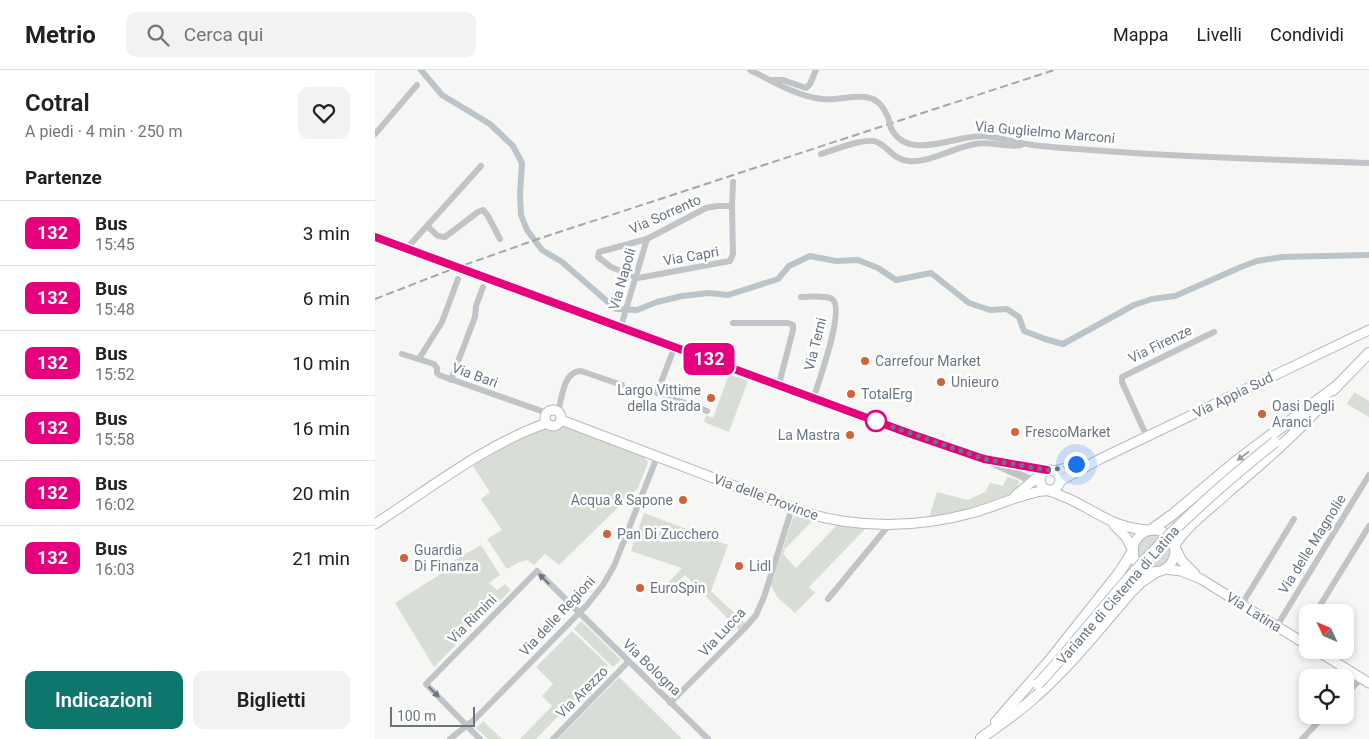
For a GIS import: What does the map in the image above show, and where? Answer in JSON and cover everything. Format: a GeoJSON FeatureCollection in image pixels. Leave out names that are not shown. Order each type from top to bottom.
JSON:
{"type":"FeatureCollection","features":[{"type":"Feature","properties":{"kind":"main road","name":"Via Appia Sud"},"geometry":{"type":"LineString","coordinates":[[1059,483],[1098,460],[1369,330]]}},
{"type":"Feature","properties":{"kind":"main road","name":"Variante di Cisterna di Latina"},"geometry":{"type":"LineString","coordinates":[[980,738],[1038,684],[1169,535],[1235,475],[1304,418],[1338,386],[1369,352]]}},
{"type":"Feature","properties":{"kind":"main road"},"geometry":{"type":"LineString","coordinates":[[980,738],[1050,660],[1119,573],[1133,551],[1140,535],[1151,530],[1172,515],[1235,462],[1338,386]]}},
{"type":"Feature","properties":{"kind":"main road"},"geometry":{"type":"LineString","coordinates":[[980,738],[1016,713],[1043,690],[1137,586],[1172,561],[1175,546],[1181,536],[1296,431],[1338,386]]}},
{"type":"Feature","properties":{"kind":"main road"},"geometry":{"type":"LineString","coordinates":[[375,524],[490,449],[530,429],[547,418],[554,410],[559,416],[558,424],[553,426],[547,418]]}},
{"type":"Feature","properties":{"kind":"main road","name":"Via delle Province"},"geometry":{"type":"LineString","coordinates":[[559,416],[657,457],[810,515],[835,520],[889,525],[927,523],[979,512],[1008,500],[1048,490]]}},
{"type":"Feature","properties":{"kind":"main road","name":"Via Appia Sud"},"geometry":{"type":"LineString","coordinates":[[1047,472],[1098,460]]}},
{"type":"Feature","properties":{"kind":"main road"},"geometry":{"type":"LineString","coordinates":[[1047,472],[1058,475],[1059,483],[1054,489],[1044,489],[1037,482],[1047,472]]}},
{"type":"Feature","properties":{"kind":"main road","name":"Via delle Province"},"geometry":{"type":"LineString","coordinates":[[1008,500],[1037,482]]}},
{"type":"Feature","properties":{"kind":"main road","name":"Via Latina"},"geometry":{"type":"LineString","coordinates":[[1059,483],[1084,506]]}},
{"type":"Feature","properties":{"kind":"main road","name":"Via Latina"},"geometry":{"type":"LineString","coordinates":[[1048,490],[1084,506],[1112,523],[1126,537],[1136,562],[1145,570],[1181,572],[1201,579]]}},
{"type":"Feature","properties":{"kind":"main road","name":"Via Latina"},"geometry":{"type":"LineString","coordinates":[[1112,523],[1166,534],[1173,541],[1182,561],[1201,579],[1299,639]]}},
{"type":"Feature","properties":{"kind":"main road"},"geometry":{"type":"LineString","coordinates":[[1331,659],[1365,680]]}},
{"type":"Feature","properties":{"kind":"street","name":"Via Guglielmo Marconi"},"geometry":{"type":"LineString","coordinates":[[750,70],[796,92],[819,99],[834,100],[858,97],[872,99],[882,106],[891,128],[900,140],[915,146],[976,136],[1040,146],[1197,156],[1369,163]]}},
{"type":"Feature","properties":{"kind":"street"},"geometry":{"type":"LineString","coordinates":[[771,80],[783,80],[805,88],[809,85],[816,70]]}},
{"type":"Feature","properties":{"kind":"street"},"geometry":{"type":"LineString","coordinates":[[375,134],[417,84]]}},
{"type":"Feature","properties":{"kind":"street"},"geometry":{"type":"LineString","coordinates":[[821,154],[861,142],[872,141],[880,144],[898,158],[916,161],[974,144],[984,143],[1012,146],[1025,144]]}},
{"type":"Feature","properties":{"kind":"street"},"geometry":{"type":"LineString","coordinates":[[407,248],[481,166]]}},
{"type":"Feature","properties":{"kind":"street","name":"Via Capri"},"geometry":{"type":"LineString","coordinates":[[635,278],[730,261],[733,254],[733,182]]}},
{"type":"Feature","properties":{"kind":"street","name":"Via Sorrento"},"geometry":{"type":"LineString","coordinates":[[635,278],[611,268],[600,260],[598,254],[647,239],[703,209],[717,206],[732,206]]}},
{"type":"Feature","properties":{"kind":"street"},"geometry":{"type":"LineString","coordinates":[[427,226],[438,236],[445,237],[483,210],[500,239]]}},
{"type":"Feature","properties":{"kind":"street"},"geometry":{"type":"LineString","coordinates":[[375,237],[984,459],[1037,482]]}},
{"type":"Feature","properties":{"kind":"street","name":"Via Napoli"},"geometry":{"type":"LineString","coordinates":[[621,326],[647,239]]}},
{"type":"Feature","properties":{"kind":"street"},"geometry":{"type":"LineString","coordinates":[[419,359],[444,318],[458,279]]}},
{"type":"Feature","properties":{"kind":"street"},"geometry":{"type":"LineString","coordinates":[[451,380],[475,317],[476,306],[483,287]]}},
{"type":"Feature","properties":{"kind":"street","name":"Via Terni"},"geometry":{"type":"LineString","coordinates":[[801,297],[828,298],[834,301],[836,305],[833,334],[814,397]]}},
{"type":"Feature","properties":{"kind":"street"},"geometry":{"type":"LineString","coordinates":[[733,323],[788,323],[793,325],[779,384]]}},
{"type":"Feature","properties":{"kind":"street","name":"Via Firenze"},"geometry":{"type":"LineString","coordinates":[[1147,437],[1123,383],[1123,377],[1214,332]]}},
{"type":"Feature","properties":{"kind":"street"},"geometry":{"type":"LineString","coordinates":[[675,346],[657,393],[707,411]]}},
{"type":"Feature","properties":{"kind":"street","name":"Via Bari"},"geometry":{"type":"LineString","coordinates":[[402,354],[435,366],[438,374],[451,380],[547,418]]}},
{"type":"Feature","properties":{"kind":"street"},"geometry":{"type":"LineString","coordinates":[[559,416],[568,377],[575,371],[581,371],[622,385]]}},
{"type":"Feature","properties":{"kind":"street","name":"Via delle Regioni"},"geometry":{"type":"LineString","coordinates":[[450,739],[467,726],[599,591],[615,566],[657,457]]}},
{"type":"Feature","properties":{"kind":"street"},"geometry":{"type":"LineString","coordinates":[[984,459],[1047,472]]}},
{"type":"Feature","properties":{"kind":"street"},"geometry":{"type":"LineString","coordinates":[[1014,471],[1021,480],[1023,490]]}},
{"type":"Feature","properties":{"kind":"street","name":"Via delle Magnolie"},"geometry":{"type":"LineString","coordinates":[[1277,626],[1369,475]]}},
{"type":"Feature","properties":{"kind":"street","name":"Via Lucca"},"geometry":{"type":"LineString","coordinates":[[671,703],[745,630],[756,615],[762,602],[792,508]]}},
{"type":"Feature","properties":{"kind":"street"},"geometry":{"type":"LineString","coordinates":[[1242,604],[1294,519]]}},
{"type":"Feature","properties":{"kind":"street"},"geometry":{"type":"LineString","coordinates":[[828,599],[889,525]]}},
{"type":"Feature","properties":{"kind":"street"},"geometry":{"type":"LineString","coordinates":[[1321,604],[1368,529]]}},
{"type":"Feature","properties":{"kind":"street","name":"Via Rimini"},"geometry":{"type":"LineString","coordinates":[[467,726],[425,684],[537,571],[579,613]]}},
{"type":"Feature","properties":{"kind":"street","name":"Via Bologna"},"geometry":{"type":"LineString","coordinates":[[579,613],[708,739]]}},
{"type":"Feature","properties":{"kind":"street","name":"Via Arezzo"},"geometry":{"type":"LineString","coordinates":[[553,739],[629,662]]}},
{"type":"Feature","properties":{"kind":"street"},"geometry":{"type":"LineString","coordinates":[[1354,688],[1365,680]]}},
{"type":"Feature","properties":{"kind":"street"},"geometry":{"type":"LineString","coordinates":[[1302,739],[1316,724]]}},
{"type":"Feature","properties":{"kind":"street"},"geometry":{"type":"LineString","coordinates":[[467,726],[480,739]]}},
{"type":"Feature","properties":{"kind":"shaded area"},"geometry":{"type":"Polygon","coordinates":[[[725,373],[748,381],[729,432],[704,422],[706,415],[713,418],[728,377],[724,375],[725,373]]]}},
{"type":"Feature","properties":{"kind":"shaded area"},"geometry":{"type":"Polygon","coordinates":[[[1354,392],[1369,401],[1369,417],[1347,404],[1354,392]]]}},
{"type":"Feature","properties":{"kind":"shaded area"},"geometry":{"type":"Polygon","coordinates":[[[561,427],[568,427],[639,454],[648,462],[638,488],[559,565],[545,554],[534,565],[527,560],[507,569],[487,539],[502,530],[481,499],[490,492],[473,466],[505,446],[530,434],[542,429],[555,430],[561,427]]]}},
{"type":"Feature","properties":{"kind":"shaded area"},"geometry":{"type":"Polygon","coordinates":[[[1007,477],[1018,480],[1019,484],[1015,492],[964,512],[929,518],[937,492],[968,500],[985,492],[990,483],[1003,486],[1007,477]]]}},
{"type":"Feature","properties":{"kind":"shaded area"},"geometry":{"type":"Polygon","coordinates":[[[644,513],[728,545],[711,591],[746,624],[739,630],[685,575],[670,589],[666,585],[682,568],[631,551],[644,513]]]}},
{"type":"Feature","properties":{"kind":"shaded area"},"geometry":{"type":"Polygon","coordinates":[[[801,515],[814,518],[784,550],[783,554],[796,568],[838,524],[867,527],[809,587],[815,593],[795,613],[777,597],[771,585],[793,518],[801,515]]]}},
{"type":"Feature","properties":{"kind":"shaded area"},"geometry":{"type":"Polygon","coordinates":[[[1154,534],[1161,535],[1166,539],[1170,544],[1170,558],[1166,563],[1161,567],[1154,568],[1147,567],[1142,563],[1138,558],[1137,551],[1138,544],[1142,539],[1147,535],[1154,534]]]}},
{"type":"Feature","properties":{"kind":"shaded area"},"geometry":{"type":"Polygon","coordinates":[[[481,545],[500,575],[489,583],[497,590],[505,584],[511,590],[434,667],[395,603],[450,568],[448,564],[481,545]]]}},
{"type":"Feature","properties":{"kind":"shaded area"},"geometry":{"type":"Polygon","coordinates":[[[581,621],[621,660],[613,667],[574,629],[581,621]]]}},
{"type":"Feature","properties":{"kind":"shaded area"},"geometry":{"type":"Polygon","coordinates":[[[572,631],[608,665],[536,739],[520,739],[552,706],[542,696],[553,684],[536,667],[572,631]]]}},
{"type":"Feature","properties":{"kind":"shaded area"},"geometry":{"type":"Polygon","coordinates":[[[619,677],[682,739],[558,739],[619,677]]]}},
{"type":"Feature","properties":{"kind":"shaded area"},"geometry":{"type":"Polygon","coordinates":[[[483,721],[502,739],[488,739],[476,728],[483,721]]]}},
{"type":"Feature","properties":{"kind":"waterway"},"geometry":{"type":"LineString","coordinates":[[421,70],[442,95],[490,124],[513,146],[522,163],[521,215],[527,230],[542,250],[562,262],[616,309],[637,310],[657,302],[682,296],[709,293],[728,295],[778,279],[789,266],[810,256],[836,261],[858,260],[878,268],[896,280],[931,273],[969,303],[990,310],[1007,309],[1019,317],[1024,331],[1063,344],[1134,305],[1152,299],[1175,296],[1257,261],[1282,257],[1369,255]]}},
{"type":"Feature","properties":{"kind":"railway"},"geometry":{"type":"LineString","coordinates":[[375,299],[541,238],[1054,70]]}},
{"type":"Feature","properties":{"kind":"bus line","name":"132"},"geometry":{"type":"LineString","coordinates":[[375,237],[796,390],[911,434],[984,459],[1047,470]]}},
{"type":"Feature","properties":{"kind":"place","name":"Carrefour Market"},"geometry":{"type":"Point","coordinates":[865,361]}},
{"type":"Feature","properties":{"kind":"place","name":"Unieuro"},"geometry":{"type":"Point","coordinates":[941,382]}},
{"type":"Feature","properties":{"kind":"place","name":"TotalErg"},"geometry":{"type":"Point","coordinates":[851,394]}},
{"type":"Feature","properties":{"kind":"place","name":"Largo Vittime della Strada"},"geometry":{"type":"Point","coordinates":[711,398]}},
{"type":"Feature","properties":{"kind":"place","name":"Oasi Degli Aranci"},"geometry":{"type":"Point","coordinates":[1262,414]}},
{"type":"Feature","properties":{"kind":"place","name":"FrescoMarket"},"geometry":{"type":"Point","coordinates":[1015,432]}},
{"type":"Feature","properties":{"kind":"place","name":"La Mastra"},"geometry":{"type":"Point","coordinates":[850,435]}},
{"type":"Feature","properties":{"kind":"place","name":"Acqua & Sapone"},"geometry":{"type":"Point","coordinates":[683,500]}},
{"type":"Feature","properties":{"kind":"place","name":"Pan Di Zucchero"},"geometry":{"type":"Point","coordinates":[607,534]}},
{"type":"Feature","properties":{"kind":"place","name":"Guardia Di Finanza"},"geometry":{"type":"Point","coordinates":[404,558]}},
{"type":"Feature","properties":{"kind":"place","name":"Lidl"},"geometry":{"type":"Point","coordinates":[739,566]}},
{"type":"Feature","properties":{"kind":"place","name":"EuroSpin"},"geometry":{"type":"Point","coordinates":[640,588]}},
{"type":"Feature","properties":{"kind":"route"},"geometry":{"type":"LineString","coordinates":[[876,421],[984,459],[1047,470],[1076,464]]}}]}
